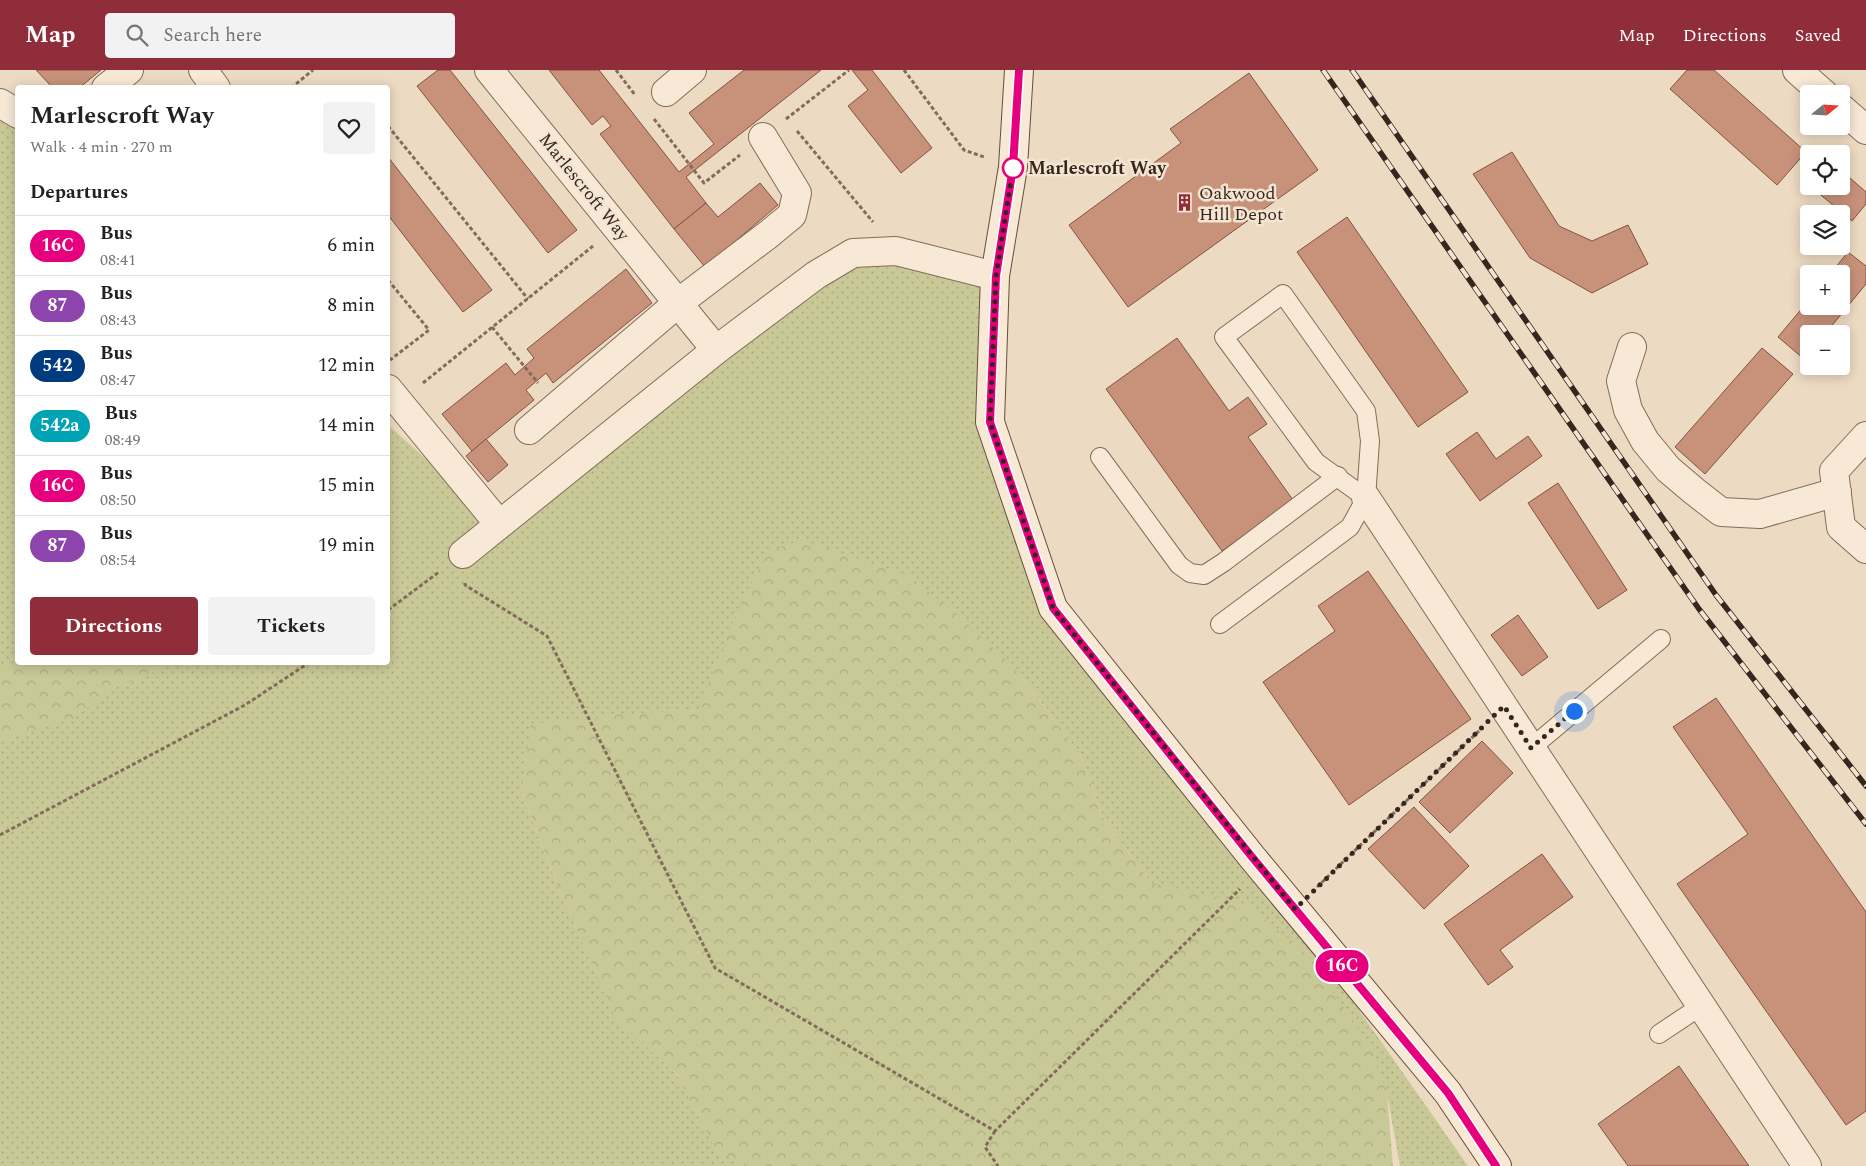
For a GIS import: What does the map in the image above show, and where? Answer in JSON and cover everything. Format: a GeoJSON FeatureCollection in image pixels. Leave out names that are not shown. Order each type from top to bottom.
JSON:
{"type":"FeatureCollection","features":[{"type":"Feature","properties":{"kind":"street"},"geometry":{"type":"LineString","coordinates":[[110,85],[128,70]]}},
{"type":"Feature","properties":{"kind":"street"},"geometry":{"type":"LineString","coordinates":[[203,70],[214,85]]}},
{"type":"Feature","properties":{"kind":"street","name":"Marlescroft Way"},"geometry":{"type":"LineString","coordinates":[[489,70],[716,350]]}},
{"type":"Feature","properties":{"kind":"street"},"geometry":{"type":"LineString","coordinates":[[666,92],[692,70]]}},
{"type":"Feature","properties":{"kind":"street"},"geometry":{"type":"LineString","coordinates":[[1019,70],[1013,167],[996,276],[990,422],[1053,608],[1261,868],[1448,1093],[1496,1166]]}},
{"type":"Feature","properties":{"kind":"street"},"geometry":{"type":"LineString","coordinates":[[1797,70],[1814,85]]}},
{"type":"Feature","properties":{"kind":"street"},"geometry":{"type":"LineString","coordinates":[[0,103],[15,112]]}},
{"type":"Feature","properties":{"kind":"street"},"geometry":{"type":"LineString","coordinates":[[1850,116],[1866,130]]}},
{"type":"Feature","properties":{"kind":"street"},"geometry":{"type":"LineString","coordinates":[[528,430],[678,303],[792,215],[797,193],[763,137]]}},
{"type":"Feature","properties":{"kind":"street"},"geometry":{"type":"LineString","coordinates":[[463,554],[716,350],[816,275],[853,253],[896,251],[996,276]]}},
{"type":"Feature","properties":{"kind":"street"},"geometry":{"type":"LineString","coordinates":[[1632,347],[1621,382],[1628,410],[1640,434],[1668,469],[1721,512],[1760,514],[1837,492]]}},
{"type":"Feature","properties":{"kind":"street"},"geometry":{"type":"LineString","coordinates":[[393,396],[499,524]]}},
{"type":"Feature","properties":{"kind":"street"},"geometry":{"type":"LineString","coordinates":[[1866,436],[1834,471],[1841,527],[1866,548]]}},
{"type":"Feature","properties":{"kind":"street"},"geometry":{"type":"LineString","coordinates":[[1366,498],[1807,1166]]}},
{"type":"Feature","properties":{"kind":"lane"},"geometry":{"type":"LineString","coordinates":[[1220,624],[1350,527],[1366,498],[1370,441],[1366,411],[1283,294],[1224,337],[1316,462],[1366,498]]}},
{"type":"Feature","properties":{"kind":"lane"},"geometry":{"type":"LineString","coordinates":[[1100,457],[1179,565],[1190,573],[1204,575],[1240,551],[1338,476]]}},
{"type":"Feature","properties":{"kind":"lane"},"geometry":{"type":"LineString","coordinates":[[1531,748],[1661,639]]}},
{"type":"Feature","properties":{"kind":"lane"},"geometry":{"type":"LineString","coordinates":[[1659,1034],[1701,1006]]}},
{"type":"Feature","properties":{"kind":"path"},"geometry":{"type":"LineString","coordinates":[[295,85],[313,70]]}},
{"type":"Feature","properties":{"kind":"path"},"geometry":{"type":"LineString","coordinates":[[616,70],[640,100]]}},
{"type":"Feature","properties":{"kind":"path"},"geometry":{"type":"LineString","coordinates":[[651,115],[704,183],[849,70]]}},
{"type":"Feature","properties":{"kind":"path"},"geometry":{"type":"LineString","coordinates":[[904,70],[964,150]]}},
{"type":"Feature","properties":{"kind":"path"},"geometry":{"type":"LineString","coordinates":[[793,126],[896,251]]}},
{"type":"Feature","properties":{"kind":"path"},"geometry":{"type":"LineString","coordinates":[[390,128],[528,299]]}},
{"type":"Feature","properties":{"kind":"path"},"geometry":{"type":"LineString","coordinates":[[393,396],[492,328],[617,227]]}},
{"type":"Feature","properties":{"kind":"path"},"geometry":{"type":"LineString","coordinates":[[390,282],[429,330],[390,360]]}},
{"type":"Feature","properties":{"kind":"path"},"geometry":{"type":"LineString","coordinates":[[492,328],[539,384]]}},
{"type":"Feature","properties":{"kind":"path"},"geometry":{"type":"LineString","coordinates":[[463,554],[465,585],[547,636],[715,968],[995,1131]]}},
{"type":"Feature","properties":{"kind":"path"},"geometry":{"type":"LineString","coordinates":[[390,609],[463,554]]}},
{"type":"Feature","properties":{"kind":"path"},"geometry":{"type":"LineString","coordinates":[[0,835],[246,705],[306,665]]}},
{"type":"Feature","properties":{"kind":"path"},"geometry":{"type":"LineString","coordinates":[[1295,909],[1504,706]]}},
{"type":"Feature","properties":{"kind":"path"},"geometry":{"type":"LineString","coordinates":[[998,1166],[985,1147],[995,1131],[1261,868]]}},
{"type":"Feature","properties":{"kind":"green space"},"geometry":{"type":"Polygon","coordinates":[[[0,89],[15,108],[15,665],[390,665],[390,427],[499,524],[853,253],[995,276],[990,422],[1053,608],[1252,857],[1468,1166],[1400,1166],[1387,1094],[1151,883],[1103,818],[1080,754],[1021,676],[698,710],[532,724],[522,794],[559,889],[615,1016],[677,1075],[716,1149],[745,1166],[0,1166],[0,89]]]}},
{"type":"Feature","properties":{"kind":"green space"},"geometry":{"type":"Polygon","coordinates":[[[802,540],[909,576],[960,617],[1006,660],[1021,676],[1080,754],[1103,818],[1151,883],[1245,904],[1303,950],[1373,1049],[1387,1094],[1393,1166],[745,1166],[716,1150],[677,1075],[615,1017],[559,889],[522,794],[531,724],[624,714],[698,710],[736,614],[768,551],[802,540]]]}},
{"type":"Feature","properties":{"kind":"green space"},"geometry":{"type":"Polygon","coordinates":[[[15,663],[15,665],[171,665],[114,688],[74,718],[0,742],[0,670],[5,665],[15,663]]]}},
{"type":"Feature","properties":{"kind":"building"},"geometry":{"type":"Polygon","coordinates":[[[36,70],[101,70],[83,85],[50,85],[36,70]]]}},
{"type":"Feature","properties":{"kind":"building"},"geometry":{"type":"Polygon","coordinates":[[[438,70],[450,70],[577,230],[548,253],[417,86],[438,70]]]}},
{"type":"Feature","properties":{"kind":"building"},"geometry":{"type":"Polygon","coordinates":[[[549,70],[599,70],[679,172],[714,144],[689,113],[744,70],[821,70],[686,177],[706,203],[674,229],[600,134],[611,126],[603,116],[592,125],[549,70]]]}},
{"type":"Feature","properties":{"kind":"building"},"geometry":{"type":"Polygon","coordinates":[[[852,70],[872,70],[932,148],[901,173],[848,106],[868,90],[852,70]]]}},
{"type":"Feature","properties":{"kind":"building"},"geometry":{"type":"Polygon","coordinates":[[[1687,70],[1714,70],[1800,147],[1800,159],[1777,185],[1670,89],[1687,70]]]}},
{"type":"Feature","properties":{"kind":"building","name":"Oakwood Hill Depot"},"geometry":{"type":"Polygon","coordinates":[[[1249,73],[1318,170],[1128,307],[1069,225],[1181,143],[1170,129],[1249,73]]]}},
{"type":"Feature","properties":{"kind":"building"},"geometry":{"type":"Polygon","coordinates":[[[1512,152],[1559,226],[1592,241],[1628,225],[1648,264],[1592,293],[1530,258],[1473,174],[1512,152]]]}},
{"type":"Feature","properties":{"kind":"building"},"geometry":{"type":"Polygon","coordinates":[[[390,160],[492,290],[463,312],[390,218],[390,160]]]}},
{"type":"Feature","properties":{"kind":"building"},"geometry":{"type":"Polygon","coordinates":[[[1850,178],[1866,192],[1866,204],[1852,221],[1850,219],[1850,205],[1833,205],[1821,195],[1850,195],[1850,178]]]}},
{"type":"Feature","properties":{"kind":"building"},"geometry":{"type":"Polygon","coordinates":[[[760,183],[778,205],[705,267],[674,229],[706,203],[718,217],[760,183]]]}},
{"type":"Feature","properties":{"kind":"building"},"geometry":{"type":"Polygon","coordinates":[[[1347,217],[1468,392],[1418,427],[1297,252],[1347,217]]]}},
{"type":"Feature","properties":{"kind":"building"},"geometry":{"type":"Polygon","coordinates":[[[1850,254],[1866,266],[1866,284],[1850,304],[1850,265],[1837,265],[1846,255],[1850,254]]]}},
{"type":"Feature","properties":{"kind":"building"},"geometry":{"type":"Polygon","coordinates":[[[626,269],[652,303],[553,383],[546,373],[526,390],[534,400],[472,451],[442,414],[506,363],[515,375],[534,358],[527,349],[626,269]]]}},
{"type":"Feature","properties":{"kind":"building"},"geometry":{"type":"Polygon","coordinates":[[[1800,311],[1800,315],[1841,315],[1832,325],[1800,325],[1800,356],[1778,337],[1800,311]]]}},
{"type":"Feature","properties":{"kind":"building"},"geometry":{"type":"Polygon","coordinates":[[[1177,338],[1229,411],[1248,397],[1267,424],[1248,437],[1293,500],[1222,551],[1106,389],[1177,338]]]}},
{"type":"Feature","properties":{"kind":"building"},"geometry":{"type":"Polygon","coordinates":[[[1762,348],[1793,374],[1705,474],[1675,447],[1762,348]]]}},
{"type":"Feature","properties":{"kind":"building"},"geometry":{"type":"Polygon","coordinates":[[[1477,432],[1496,459],[1528,436],[1542,456],[1480,501],[1446,454],[1477,432]]]}},
{"type":"Feature","properties":{"kind":"building"},"geometry":{"type":"Polygon","coordinates":[[[486,439],[508,465],[488,482],[466,456],[486,439]]]}},
{"type":"Feature","properties":{"kind":"building"},"geometry":{"type":"Polygon","coordinates":[[[1558,483],[1627,590],[1598,609],[1528,503],[1558,483]]]}},
{"type":"Feature","properties":{"kind":"building"},"geometry":{"type":"Polygon","coordinates":[[[1368,571],[1471,719],[1349,805],[1263,682],[1335,631],[1318,606],[1368,571]]]}},
{"type":"Feature","properties":{"kind":"building"},"geometry":{"type":"Polygon","coordinates":[[[1518,615],[1548,657],[1522,676],[1491,635],[1518,615]]]}},
{"type":"Feature","properties":{"kind":"building"},"geometry":{"type":"Polygon","coordinates":[[[1716,698],[1866,912],[1866,1111],[1846,1125],[1677,884],[1748,834],[1673,727],[1716,698]]]}},
{"type":"Feature","properties":{"kind":"building"},"geometry":{"type":"Polygon","coordinates":[[[1482,741],[1513,773],[1450,833],[1419,802],[1482,741]]]}},
{"type":"Feature","properties":{"kind":"building"},"geometry":{"type":"Polygon","coordinates":[[[1414,807],[1469,866],[1424,909],[1368,849],[1414,807]]]}},
{"type":"Feature","properties":{"kind":"building"},"geometry":{"type":"Polygon","coordinates":[[[1542,854],[1573,897],[1500,950],[1513,967],[1488,985],[1444,924],[1542,854]]]}},
{"type":"Feature","properties":{"kind":"building"},"geometry":{"type":"Polygon","coordinates":[[[1679,1066],[1749,1166],[1628,1166],[1598,1124],[1679,1066]]]}},
{"type":"Feature","properties":{"kind":"railway"},"geometry":{"type":"LineString","coordinates":[[1323,70],[1699,609],[1866,824]]}},
{"type":"Feature","properties":{"kind":"railway"},"geometry":{"type":"LineString","coordinates":[[1352,70],[1716,595],[1866,786]]}},
{"type":"Feature","properties":{"kind":"bus line","name":"16C"},"geometry":{"type":"LineString","coordinates":[[1019,70],[1013,167],[996,276],[990,422],[1053,608],[1252,857],[1448,1093],[1496,1166]]}},
{"type":"Feature","properties":{"kind":"place","name":"Marlescroft Way"},"geometry":{"type":"Point","coordinates":[1013,168]}},
{"type":"Feature","properties":{"kind":"place","name":"Oakwood Hill Depot"},"geometry":{"type":"Point","coordinates":[1185,203]}},
{"type":"Feature","properties":{"kind":"route"},"geometry":{"type":"LineString","coordinates":[[1013,168],[996,276],[990,422],[1053,608],[1295,909],[1504,706],[1531,748],[1574,711]]}}]}
